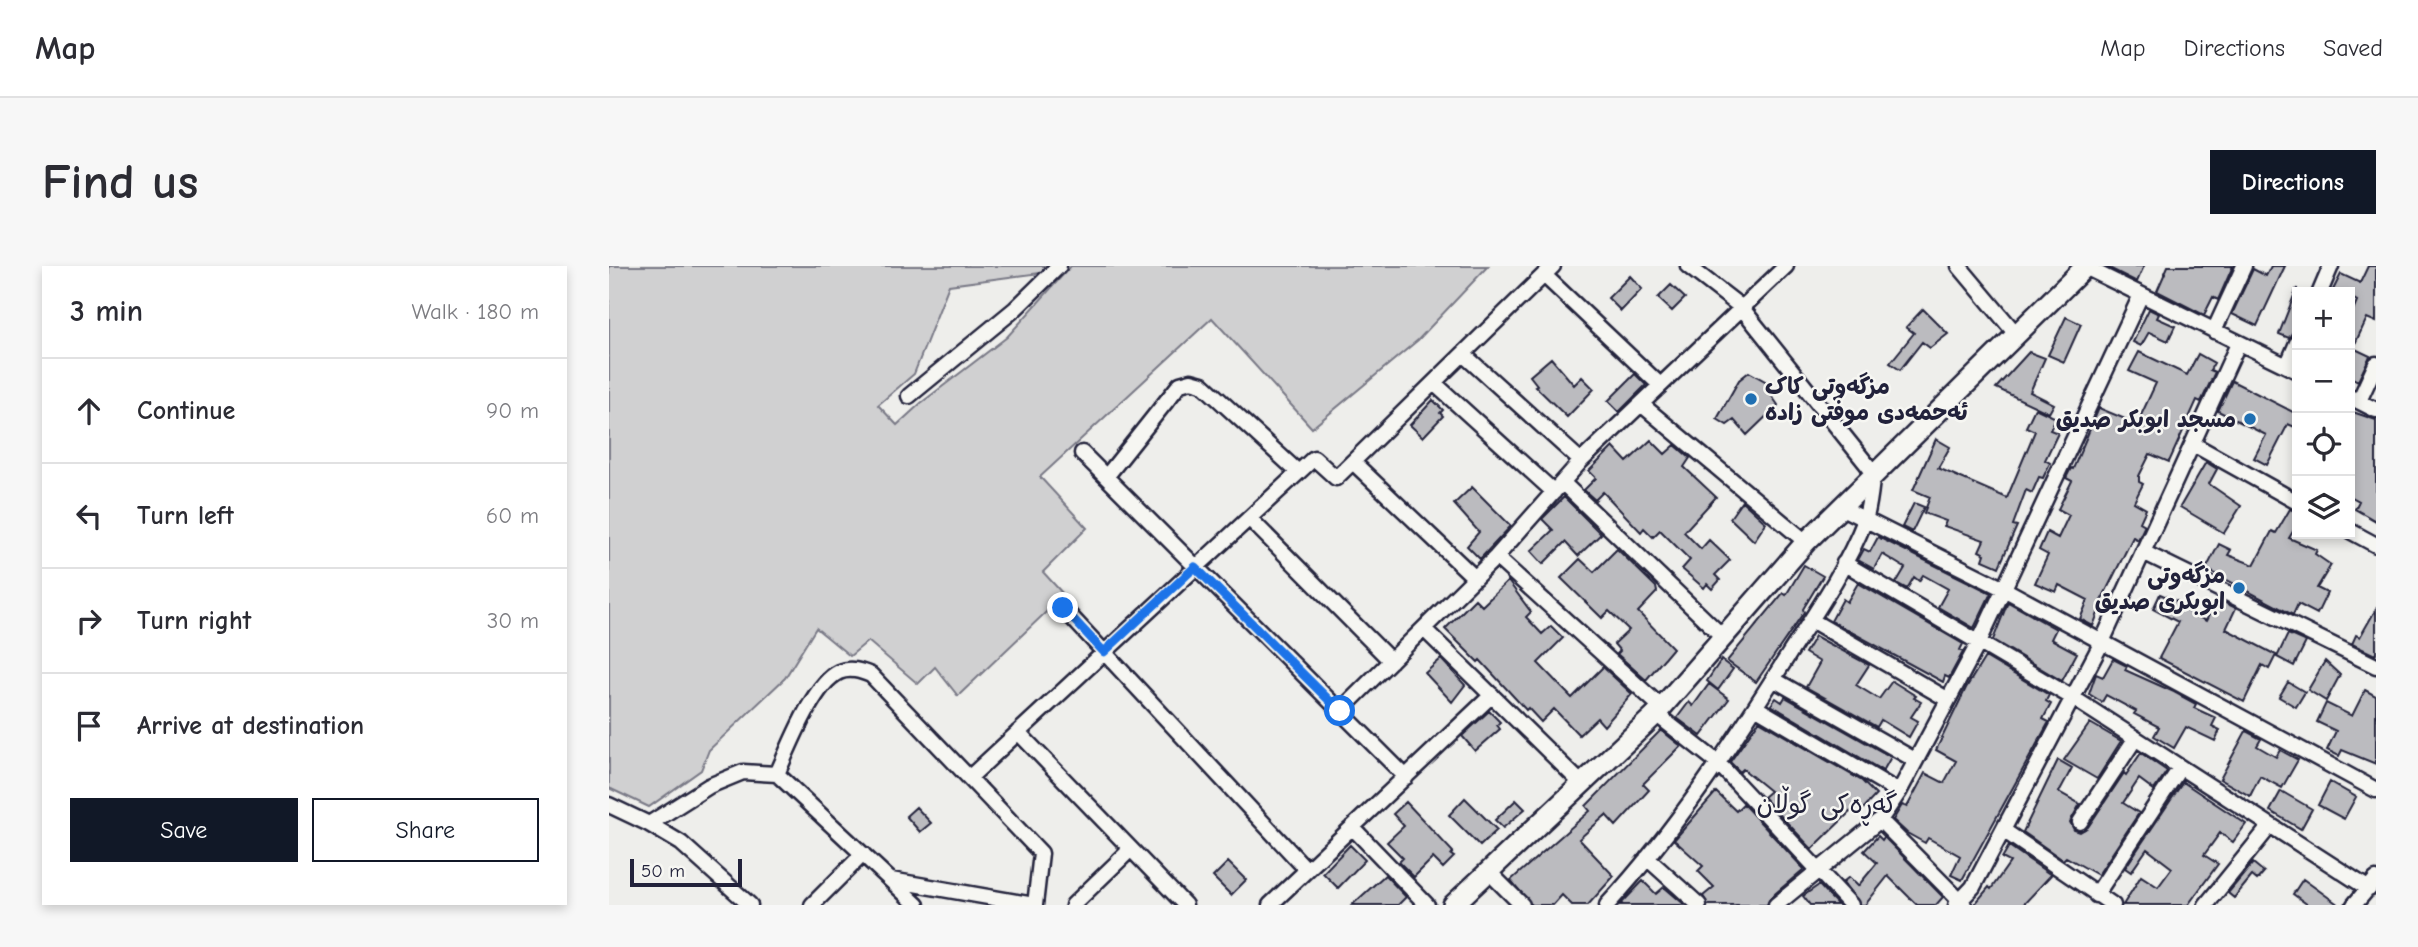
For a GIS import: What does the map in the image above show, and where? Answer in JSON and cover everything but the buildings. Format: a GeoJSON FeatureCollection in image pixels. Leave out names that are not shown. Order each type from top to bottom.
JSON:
{"type":"FeatureCollection","features":[{"type":"Feature","properties":{"kind":"street"},"geometry":{"type":"LineString","coordinates":[[909,396],[1015,309],[1059,266]]}},
{"type":"Feature","properties":{"kind":"street"},"geometry":{"type":"LineString","coordinates":[[1607,905],[1647,858],[1717,762],[1811,620],[1845,563],[1866,518],[1873,472],[1741,307],[1688,266]]}},
{"type":"Feature","properties":{"kind":"street"},"geometry":{"type":"LineString","coordinates":[[1340,711],[1496,557],[1581,461],[1786,266]]}},
{"type":"Feature","properties":{"kind":"street"},"geometry":{"type":"LineString","coordinates":[[1959,266],[2015,334]]}},
{"type":"Feature","properties":{"kind":"street"},"geometry":{"type":"LineString","coordinates":[[2214,331],[2244,266]]}},
{"type":"Feature","properties":{"kind":"street"},"geometry":{"type":"LineString","coordinates":[[2322,287],[2331,266]]}},
{"type":"Feature","properties":{"kind":"street"},"geometry":{"type":"LineString","coordinates":[[1453,905],[1658,711],[1721,635],[1805,542],[1873,472],[2085,267],[2140,297],[2292,369]]}},
{"type":"Feature","properties":{"kind":"street"},"geometry":{"type":"LineString","coordinates":[[970,778],[1314,458],[1336,478],[1548,271],[1660,386]]}},
{"type":"Feature","properties":{"kind":"street"},"geometry":{"type":"LineString","coordinates":[[1776,905],[1879,820],[1899,792],[1977,644],[2140,297]]}},
{"type":"Feature","properties":{"kind":"street"},"geometry":{"type":"LineString","coordinates":[[1879,820],[1960,904],[1973,887],[2101,644],[2238,344]]}},
{"type":"Feature","properties":{"kind":"street"},"geometry":{"type":"LineString","coordinates":[[1463,354],[1581,461]]}},
{"type":"Feature","properties":{"kind":"street"},"geometry":{"type":"LineString","coordinates":[[2355,397],[2376,364]]}},
{"type":"Feature","properties":{"kind":"street"},"geometry":{"type":"LineString","coordinates":[[1106,477],[1180,384],[1191,381],[1202,384],[1298,472]]}},
{"type":"Feature","properties":{"kind":"street"},"geometry":{"type":"LineString","coordinates":[[1434,383],[1558,488],[1721,635]]}},
{"type":"Feature","properties":{"kind":"street"},"geometry":{"type":"LineString","coordinates":[[2355,400],[2376,410]]}},
{"type":"Feature","properties":{"kind":"street"},"geometry":{"type":"LineString","coordinates":[[1641,404],[1805,542]]}},
{"type":"Feature","properties":{"kind":"street"},"geometry":{"type":"LineString","coordinates":[[2193,444],[2292,499]]}},
{"type":"Feature","properties":{"kind":"street"},"geometry":{"type":"LineString","coordinates":[[1083,453],[1406,777]]}},
{"type":"Feature","properties":{"kind":"street"},"geometry":{"type":"LineString","coordinates":[[1353,462],[1475,578]]}},
{"type":"Feature","properties":{"kind":"street"},"geometry":{"type":"LineString","coordinates":[[1840,507],[2002,588],[2101,644],[2376,790]]}},
{"type":"Feature","properties":{"kind":"street"},"geometry":{"type":"LineString","coordinates":[[1249,518],[1391,661]]}},
{"type":"Feature","properties":{"kind":"street"},"geometry":{"type":"LineString","coordinates":[[2355,534],[2376,545]]}},
{"type":"Feature","properties":{"kind":"street"},"geometry":{"type":"LineString","coordinates":[[2143,552],[2376,666]]}},
{"type":"Feature","properties":{"kind":"street"},"geometry":{"type":"LineString","coordinates":[[1496,557],[1658,711],[1717,762],[1851,905]]}},
{"type":"Feature","properties":{"kind":"street"},"geometry":{"type":"LineString","coordinates":[[1845,563],[1977,644],[2073,698],[2270,826],[2372,884],[2354,905]]}},
{"type":"Feature","properties":{"kind":"street"},"geometry":{"type":"LineString","coordinates":[[1063,608],[1307,870]]}},
{"type":"Feature","properties":{"kind":"street"},"geometry":{"type":"LineString","coordinates":[[1811,620],[1947,699]]}},
{"type":"Feature","properties":{"kind":"street"},"geometry":{"type":"LineString","coordinates":[[1423,629],[1582,784]]}},
{"type":"Feature","properties":{"kind":"street"},"geometry":{"type":"LineString","coordinates":[[777,774],[800,723],[825,684],[839,671],[857,669],[871,675],[1041,853],[1035,905],[890,880]]}},
{"type":"Feature","properties":{"kind":"street"},"geometry":{"type":"LineString","coordinates":[[1773,680],[1915,760]]}},
{"type":"Feature","properties":{"kind":"street"},"geometry":{"type":"LineString","coordinates":[[1270,905],[1492,695]]}},
{"type":"Feature","properties":{"kind":"street"},"geometry":{"type":"LineString","coordinates":[[1755,707],[1899,792]]}},
{"type":"Feature","properties":{"kind":"street"},"geometry":{"type":"LineString","coordinates":[[1018,732],[1185,905]]}},
{"type":"Feature","properties":{"kind":"street"},"geometry":{"type":"LineString","coordinates":[[2080,822],[2135,738]]}},
{"type":"Feature","properties":{"kind":"street"},"geometry":{"type":"LineString","coordinates":[[2096,895],[2180,768]]}},
{"type":"Feature","properties":{"kind":"street"},"geometry":{"type":"LineString","coordinates":[[649,824],[709,786],[743,772],[777,774],[917,905]]}},
{"type":"Feature","properties":{"kind":"street"},"geometry":{"type":"LineString","coordinates":[[609,805],[681,843],[750,905]]}},
{"type":"Feature","properties":{"kind":"street"},"geometry":{"type":"LineString","coordinates":[[2206,905],[2270,826]]}},
{"type":"Feature","properties":{"kind":"street"},"geometry":{"type":"LineString","coordinates":[[1352,827],[1427,905]]}},
{"type":"Feature","properties":{"kind":"street"},"geometry":{"type":"LineString","coordinates":[[2003,831],[2113,905]]}},
{"type":"Feature","properties":{"kind":"street"},"geometry":{"type":"LineString","coordinates":[[1073,905],[1131,849]]}},
{"type":"Feature","properties":{"kind":"street"},"geometry":{"type":"LineString","coordinates":[[812,905],[863,854]]}},
{"type":"Feature","properties":{"kind":"street"},"geometry":{"type":"LineString","coordinates":[[1647,858],[1699,905]]}},
{"type":"Feature","properties":{"kind":"street"},"geometry":{"type":"LineString","coordinates":[[1489,872],[1522,905]]}},
{"type":"Feature","properties":{"kind":"shaded area"},"geometry":{"type":"Polygon","coordinates":[[[609,266],[1047,266],[1040,273],[949,285],[914,374],[878,405],[897,425],[921,403],[1007,337],[1071,266],[1488,266],[1418,340],[1312,428],[1212,318],[1040,477],[1087,528],[1043,572],[1064,595],[958,696],[935,667],[918,684],[868,641],[850,656],[816,628],[785,678],[709,750],[701,770],[649,807],[609,788],[609,266]]]}},
{"type":"Feature","properties":{"kind":"place","name":"مزگەوتی کاک ئەحمەدی موفتی زادە"},"geometry":{"type":"Point","coordinates":[1751,399]}},
{"type":"Feature","properties":{"kind":"place","name":"مسجد ابوبكر صديق"},"geometry":{"type":"Point","coordinates":[2250,419]}},
{"type":"Feature","properties":{"kind":"place","name":"مزگەوتی ابوبکری صدیق"},"geometry":{"type":"Point","coordinates":[2239,588]}},
{"type":"Feature","properties":{"kind":"district","name":"گەڕەکی گوڵان"},"geometry":{"type":"Point","coordinates":[1827,804]}},
{"type":"Feature","properties":{"kind":"route"},"geometry":{"type":"LineString","coordinates":[[1063,608],[1104,652],[1195,567],[1340,711]]}}]}
